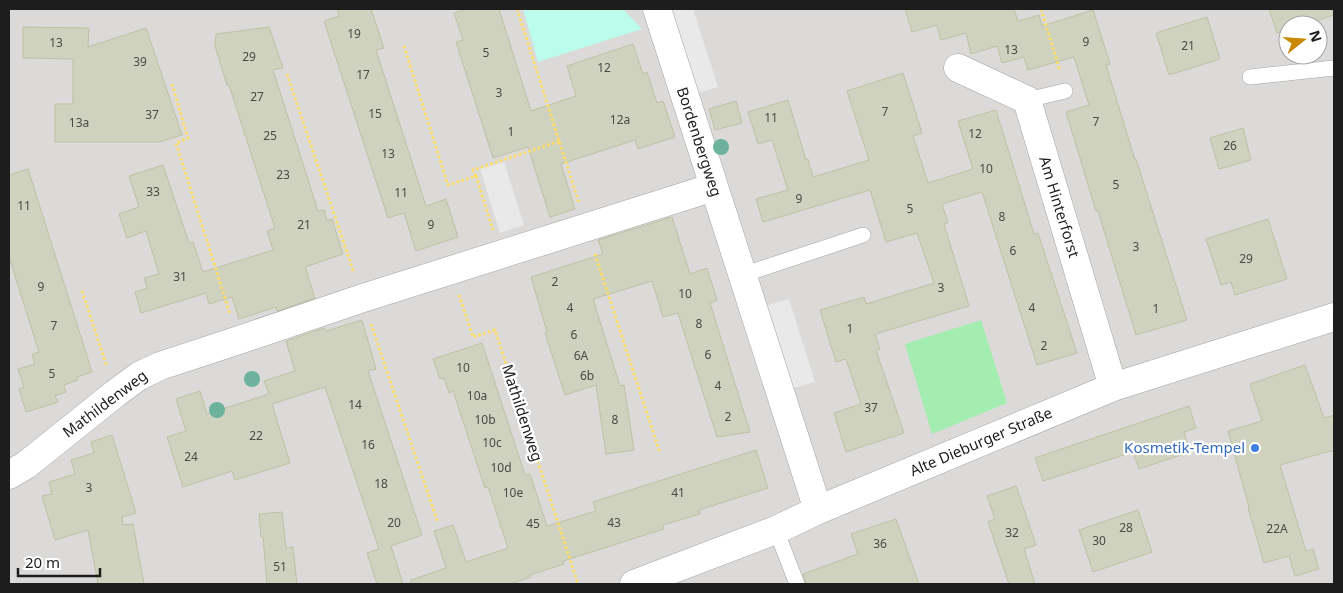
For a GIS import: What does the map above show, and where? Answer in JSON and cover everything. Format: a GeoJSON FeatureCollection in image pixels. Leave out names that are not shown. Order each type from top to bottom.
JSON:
{"type":"FeatureCollection","features":[{"type":"Feature","properties":{"kind":"street","name":"Bordenbergweg"},"geometry":{"type":"LineString","coordinates":[[656,9],[818,510]]}},
{"type":"Feature","properties":{"kind":"street"},"geometry":{"type":"LineString","coordinates":[[958,68],[1026,100]]}},
{"type":"Feature","properties":{"kind":"street","name":"Am Hinterforst"},"geometry":{"type":"LineString","coordinates":[[1026,100],[1113,387]]}},
{"type":"Feature","properties":{"kind":"street","name":"Mathildenweg"},"geometry":{"type":"LineString","coordinates":[[9,475],[26,465],[139,376],[160,366],[362,298],[714,187]]}},
{"type":"Feature","properties":{"kind":"street","name":"Alte Dieburger Straße"},"geometry":{"type":"LineString","coordinates":[[634,584],[776,530],[818,510],[1113,387],[1334,317]]}},
{"type":"Feature","properties":{"kind":"lane"},"geometry":{"type":"LineString","coordinates":[[1250,76],[1334,68]]}},
{"type":"Feature","properties":{"kind":"lane"},"geometry":{"type":"LineString","coordinates":[[1026,100],[1065,91]]}},
{"type":"Feature","properties":{"kind":"lane"},"geometry":{"type":"LineString","coordinates":[[742,275],[863,235]]}},
{"type":"Feature","properties":{"kind":"lane"},"geometry":{"type":"LineString","coordinates":[[776,530],[797,584]]}},
{"type":"Feature","properties":{"kind":"path"},"geometry":{"type":"LineString","coordinates":[[1041,9],[1065,91]]}},
{"type":"Feature","properties":{"kind":"path"},"geometry":{"type":"LineString","coordinates":[[404,46],[448,185],[476,176]]}},
{"type":"Feature","properties":{"kind":"path"},"geometry":{"type":"LineString","coordinates":[[172,84],[188,138],[176,143],[239,340]]}},
{"type":"Feature","properties":{"kind":"path"},"geometry":{"type":"LineString","coordinates":[[500,254],[473,170],[560,141]]}},
{"type":"Feature","properties":{"kind":"path","name":"Mathildenweg"},"geometry":{"type":"LineString","coordinates":[[451,271],[472,337],[495,330],[578,584]]}},
{"type":"Feature","properties":{"kind":"path"},"geometry":{"type":"LineString","coordinates":[[82,290],[116,393]]}},
{"type":"Feature","properties":{"kind":"shaded area"},"geometry":{"type":"Polygon","coordinates":[[[9,9],[1334,9],[1334,584],[9,584],[9,9]]]}},
{"type":"Feature","properties":{"kind":"shaded area"},"geometry":{"type":"Polygon","coordinates":[[[523,9],[623,9],[642,29],[538,62],[523,9]]]}},
{"type":"Feature","properties":{"kind":"shaded area"},"geometry":{"type":"Polygon","coordinates":[[[668,9],[693,9],[718,87],[695,94],[668,9]]]}},
{"type":"Feature","properties":{"kind":"shaded area"},"geometry":{"type":"Polygon","coordinates":[[[504,162],[524,225],[500,233],[480,169],[504,162]]]}},
{"type":"Feature","properties":{"kind":"shaded area"},"geometry":{"type":"Polygon","coordinates":[[[789,299],[815,382],[790,389],[765,306],[789,299]]]}},
{"type":"Feature","properties":{"kind":"green space"},"geometry":{"type":"Polygon","coordinates":[[[981,320],[1007,403],[932,434],[905,344],[981,320]]]}},
{"type":"Feature","properties":{"kind":"building"},"geometry":{"type":"Polygon","coordinates":[[[337,9],[371,9],[384,48],[376,50],[426,206],[446,199],[458,237],[416,251],[404,213],[388,218],[324,21],[339,16],[337,9]]]}},
{"type":"Feature","properties":{"kind":"building"},"geometry":{"type":"Polygon","coordinates":[[[469,9],[499,9],[531,111],[576,96],[567,66],[633,44],[643,74],[647,72],[657,103],[663,101],[675,137],[638,149],[635,140],[561,164],[575,209],[550,217],[528,147],[493,158],[456,42],[463,40],[454,13],[469,9]]]}},
{"type":"Feature","properties":{"kind":"building"},"geometry":{"type":"Polygon","coordinates":[[[905,9],[1014,9],[1018,21],[1039,15],[1042,26],[1093,10],[1110,64],[1106,65],[1187,320],[1136,335],[1066,112],[1089,105],[1074,57],[1028,70],[1024,57],[1002,63],[997,46],[971,54],[966,33],[941,40],[937,25],[912,32],[905,9]]]}},
{"type":"Feature","properties":{"kind":"building"},"geometry":{"type":"Polygon","coordinates":[[[1269,9],[1334,9],[1334,15],[1328,17],[1328,15],[1278,15],[1277,33],[1269,9]]]}},
{"type":"Feature","properties":{"kind":"building"},"geometry":{"type":"Polygon","coordinates":[[[1207,17],[1220,59],[1169,75],[1156,33],[1207,17]]]}},
{"type":"Feature","properties":{"kind":"building"},"geometry":{"type":"Polygon","coordinates":[[[23,27],[89,28],[88,47],[146,28],[182,135],[159,142],[55,142],[55,104],[73,104],[73,59],[23,58],[23,27]]]}},
{"type":"Feature","properties":{"kind":"building"},"geometry":{"type":"Polygon","coordinates":[[[269,27],[283,68],[273,70],[318,211],[324,210],[327,221],[332,219],[343,254],[305,267],[315,298],[277,311],[276,307],[239,319],[232,297],[209,304],[206,293],[141,313],[135,292],[147,288],[144,278],[159,274],[146,231],[127,238],[119,214],[139,207],[129,176],[163,165],[189,243],[193,242],[203,272],[273,250],[267,231],[275,228],[215,46],[216,34],[269,27]]]}},
{"type":"Feature","properties":{"kind":"building"},"geometry":{"type":"Polygon","coordinates":[[[903,73],[922,133],[913,136],[928,183],[973,169],[958,121],[996,110],[1034,234],[1038,233],[1077,353],[1037,365],[982,192],[942,204],[948,223],[944,224],[969,306],[875,334],[880,349],[876,350],[904,433],[846,452],[834,413],[861,404],[846,359],[836,362],[820,310],[864,297],[866,304],[934,283],[917,233],[886,242],[870,190],[763,222],[756,199],[788,190],[772,140],[758,144],[748,112],[788,100],[813,177],[869,160],[847,91],[903,73]]]}},
{"type":"Feature","properties":{"kind":"building"},"geometry":{"type":"Polygon","coordinates":[[[736,101],[742,123],[715,130],[709,109],[736,101]]]}},
{"type":"Feature","properties":{"kind":"building"},"geometry":{"type":"Polygon","coordinates":[[[1243,128],[1251,160],[1219,169],[1210,138],[1243,128]]]}},
{"type":"Feature","properties":{"kind":"building"},"geometry":{"type":"Polygon","coordinates":[[[28,169],[92,372],[77,377],[78,380],[64,385],[66,392],[55,396],[58,402],[26,412],[19,389],[24,387],[18,369],[35,364],[32,354],[39,352],[9,257],[9,175],[28,169]]]}},
{"type":"Feature","properties":{"kind":"building"},"geometry":{"type":"Polygon","coordinates":[[[672,217],[690,274],[707,268],[717,300],[710,303],[750,432],[717,437],[678,313],[663,317],[652,281],[593,299],[620,386],[624,385],[634,450],[606,454],[596,385],[565,395],[545,333],[547,332],[531,277],[603,254],[598,240],[672,217]]]}},
{"type":"Feature","properties":{"kind":"building"},"geometry":{"type":"Polygon","coordinates":[[[1268,219],[1287,279],[1235,295],[1231,282],[1221,285],[1206,239],[1268,219]]]}},
{"type":"Feature","properties":{"kind":"building"},"geometry":{"type":"Polygon","coordinates":[[[362,320],[376,369],[368,371],[422,535],[391,546],[403,584],[377,584],[367,553],[379,549],[325,387],[272,404],[290,463],[235,480],[232,471],[183,487],[167,437],[186,431],[176,399],[200,391],[207,414],[269,394],[264,381],[295,371],[286,341],[324,328],[326,331],[362,320]]]}},
{"type":"Feature","properties":{"kind":"building"},"geometry":{"type":"Polygon","coordinates":[[[482,343],[525,475],[530,474],[547,526],[596,511],[593,502],[756,450],[768,488],[699,510],[700,514],[663,525],[664,529],[563,561],[564,564],[510,584],[411,584],[411,580],[446,568],[434,531],[453,525],[466,562],[508,548],[488,487],[485,488],[453,391],[449,393],[444,378],[440,379],[433,359],[482,343]]]}},
{"type":"Feature","properties":{"kind":"building"},"geometry":{"type":"Polygon","coordinates":[[[1305,365],[1324,418],[1334,415],[1334,450],[1280,465],[1306,551],[1313,549],[1319,569],[1295,576],[1289,556],[1264,563],[1228,431],[1262,421],[1250,384],[1305,365]]]}},
{"type":"Feature","properties":{"kind":"building"},"geometry":{"type":"Polygon","coordinates":[[[1189,406],[1196,428],[1184,432],[1190,452],[1139,469],[1133,452],[1043,481],[1035,458],[1189,406]]]}},
{"type":"Feature","properties":{"kind":"building"},"geometry":{"type":"Polygon","coordinates":[[[112,435],[136,513],[122,517],[123,525],[133,524],[144,584],[98,584],[88,530],[55,540],[42,496],[52,494],[49,482],[75,474],[71,460],[94,453],[91,442],[112,435]]]}},
{"type":"Feature","properties":{"kind":"building"},"geometry":{"type":"Polygon","coordinates":[[[1016,486],[1036,545],[1024,549],[1035,584],[1009,584],[988,522],[995,519],[987,496],[1016,486]]]}},
{"type":"Feature","properties":{"kind":"building"},"geometry":{"type":"Polygon","coordinates":[[[1138,510],[1152,552],[1093,572],[1079,530],[1138,510]]]}},
{"type":"Feature","properties":{"kind":"building"},"geometry":{"type":"Polygon","coordinates":[[[282,512],[286,548],[293,547],[297,584],[267,584],[259,514],[282,512]]]}},
{"type":"Feature","properties":{"kind":"building"},"geometry":{"type":"Polygon","coordinates":[[[896,519],[919,584],[806,584],[803,574],[858,554],[851,534],[896,519]]]}},
{"type":"Feature","properties":{"kind":"place","name":"Kosmetik-Tempel"},"geometry":{"type":"Point","coordinates":[1255,448]}}]}
